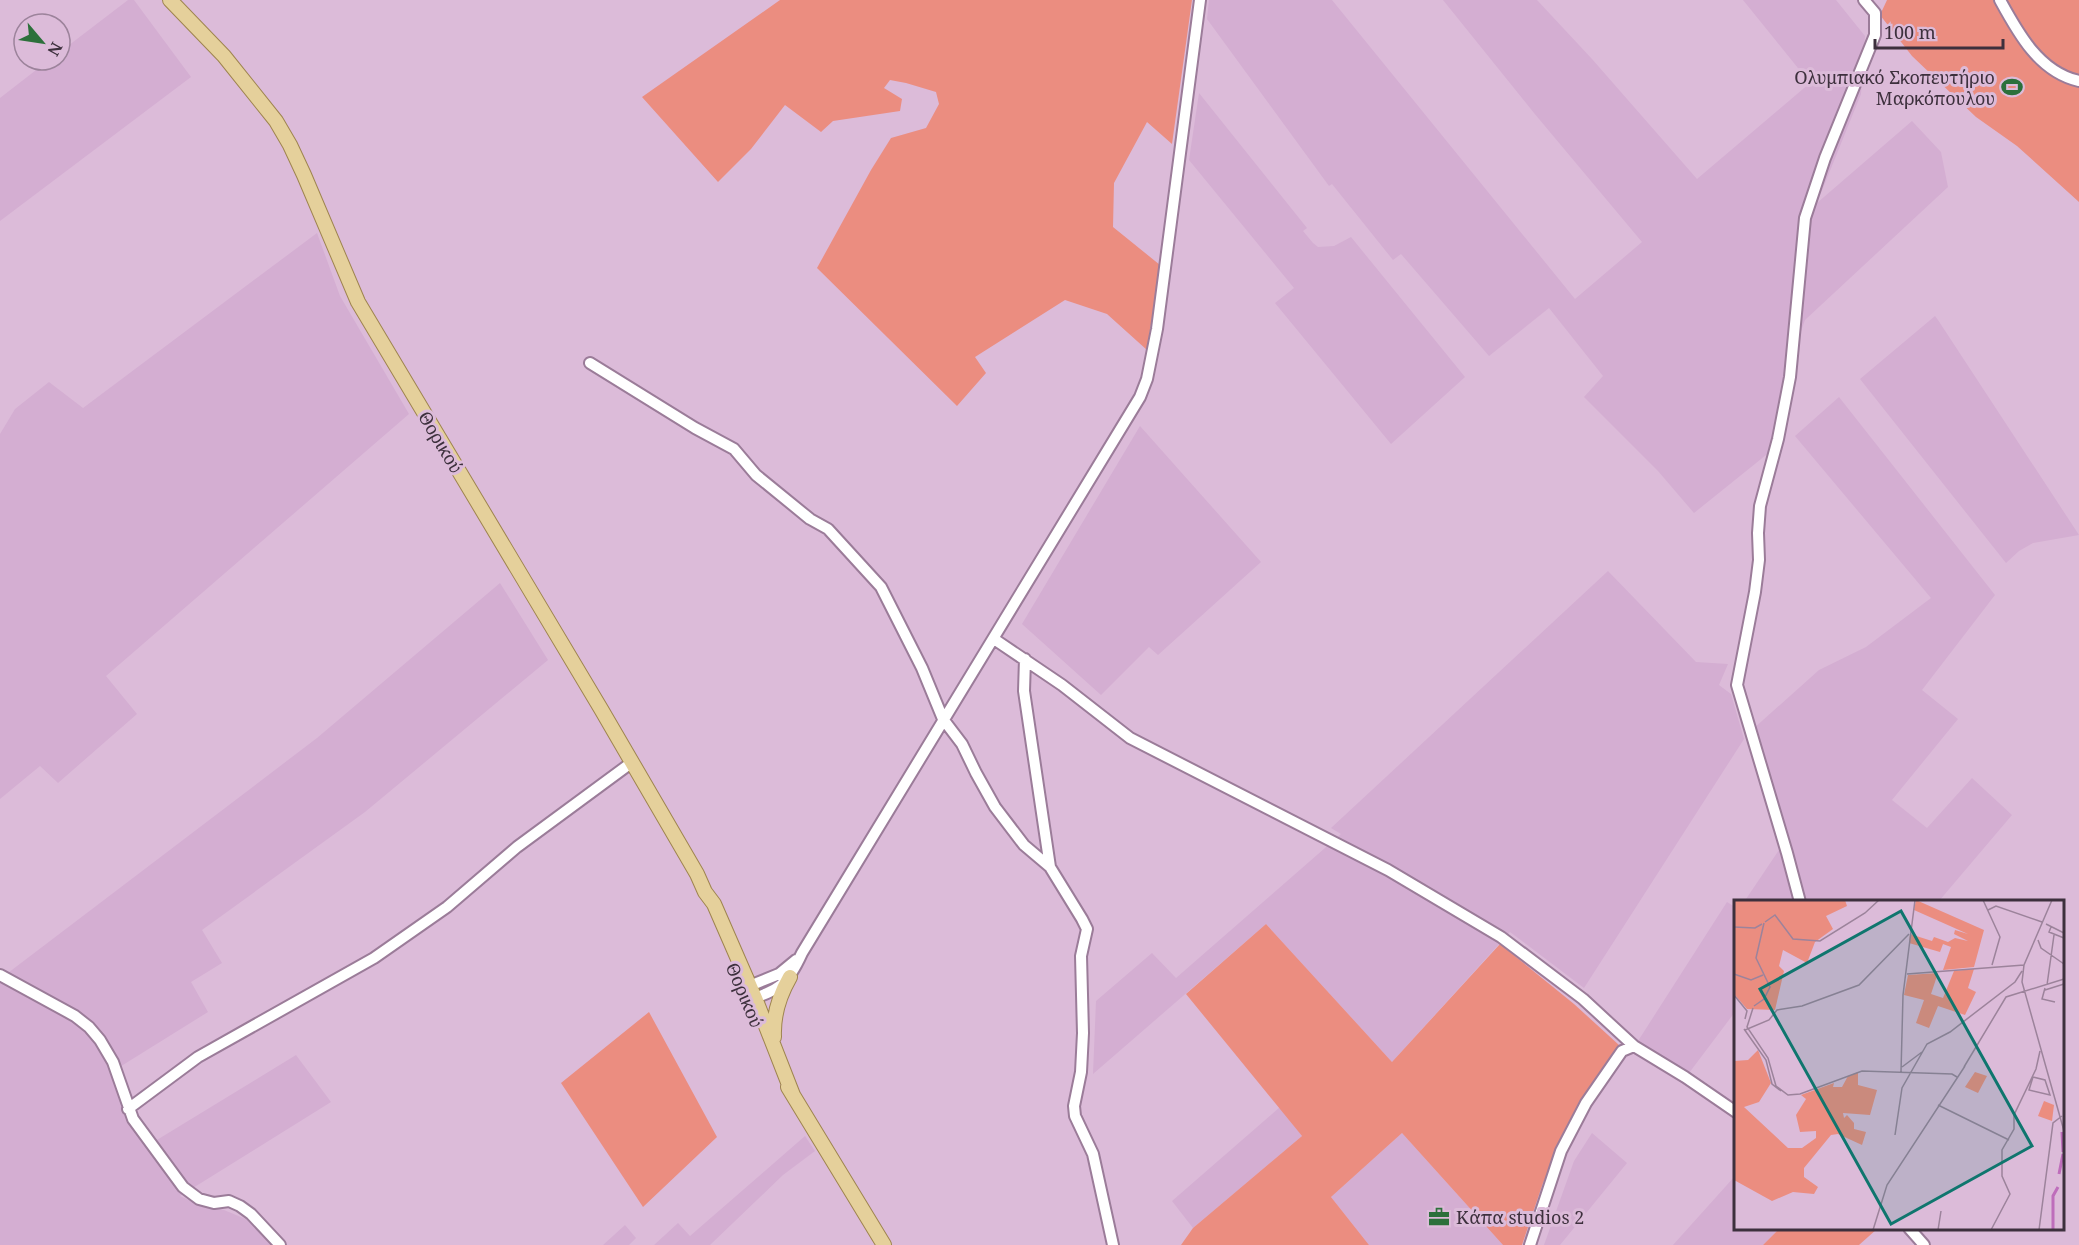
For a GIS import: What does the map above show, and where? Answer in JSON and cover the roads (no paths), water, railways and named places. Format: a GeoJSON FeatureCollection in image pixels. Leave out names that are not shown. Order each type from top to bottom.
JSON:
{"type":"FeatureCollection","features":[{"type":"Feature","properties":{"kind":"main road","name":"Θορικού"},"geometry":{"type":"LineString","coordinates":[[170,0],[224,56],[256,94],[290,145],[358,302],[714,904],[774,1062],[884,1245]]}},
{"type":"Feature","properties":{"kind":"main road"},"geometry":{"type":"LineString","coordinates":[[779,1060],[774,1043],[774,1017],[781,992],[790,977]]}},
{"type":"Feature","properties":{"kind":"main road","name":"Θορικού"},"geometry":{"type":"LineString","coordinates":[[748,993],[793,1095]]}},
{"type":"Feature","properties":{"kind":"street"},"geometry":{"type":"LineString","coordinates":[[748,993],[778,989],[790,977],[802,953],[1131,413],[1148,379],[1157,329],[1200,0]]}},
{"type":"Feature","properties":{"kind":"street"},"geometry":{"type":"LineString","coordinates":[[1799,900],[1785,843],[1737,685],[1755,592],[1759,560],[1760,506],[1778,439],[1790,376],[1805,218],[1825,158],[1875,35],[1875,13],[1864,0]]}},
{"type":"Feature","properties":{"kind":"street"},"geometry":{"type":"LineString","coordinates":[[2000,0],[2033,53],[2052,71],[2079,81]]}},
{"type":"Feature","properties":{"kind":"street"},"geometry":{"type":"LineString","coordinates":[[590,363],[695,428],[734,449],[756,475],[810,519],[828,529],[881,587],[919,662],[944,719],[963,744],[995,807],[1024,845],[1050,867],[1082,919],[1087,929],[1081,956],[1083,1033],[1081,1072],[1074,1106],[1075,1116],[1093,1154],[1113,1245]]}},
{"type":"Feature","properties":{"kind":"street"},"geometry":{"type":"LineString","coordinates":[[994,639],[1025,659],[1130,738],[1388,870],[1502,937],[1583,999],[1634,1046],[1734,1111]]}},
{"type":"Feature","properties":{"kind":"street"},"geometry":{"type":"LineString","coordinates":[[1025,659],[1023,692],[1050,867]]}},
{"type":"Feature","properties":{"kind":"street"},"geometry":{"type":"LineString","coordinates":[[128,1109],[198,1057],[382,953],[447,907],[538,830],[631,763]]}},
{"type":"Feature","properties":{"kind":"street"},"geometry":{"type":"LineString","coordinates":[[748,993],[779,974],[802,953]]}},
{"type":"Feature","properties":{"kind":"street"},"geometry":{"type":"LineString","coordinates":[[0,975],[75,1016],[89,1027],[113,1062],[133,1119],[183,1187],[199,1199],[214,1203],[229,1201],[240,1206],[251,1214],[280,1245]]}},
{"type":"Feature","properties":{"kind":"street"},"geometry":{"type":"LineString","coordinates":[[1530,1245],[1561,1151],[1586,1103],[1622,1051],[1634,1046]]}},
{"type":"Feature","properties":{"kind":"street"},"geometry":{"type":"LineString","coordinates":[[1911,1230],[1924,1245]]}},
{"type":"Feature","properties":{"kind":"place","name":"Ολυμπιακό Σκοπευτήριο Μαρκόπουλου"},"geometry":{"type":"Point","coordinates":[2012,87]}},
{"type":"Feature","properties":{"kind":"place","name":"Κάπα studios 2"},"geometry":{"type":"Point","coordinates":[1439,1217]}}]}
